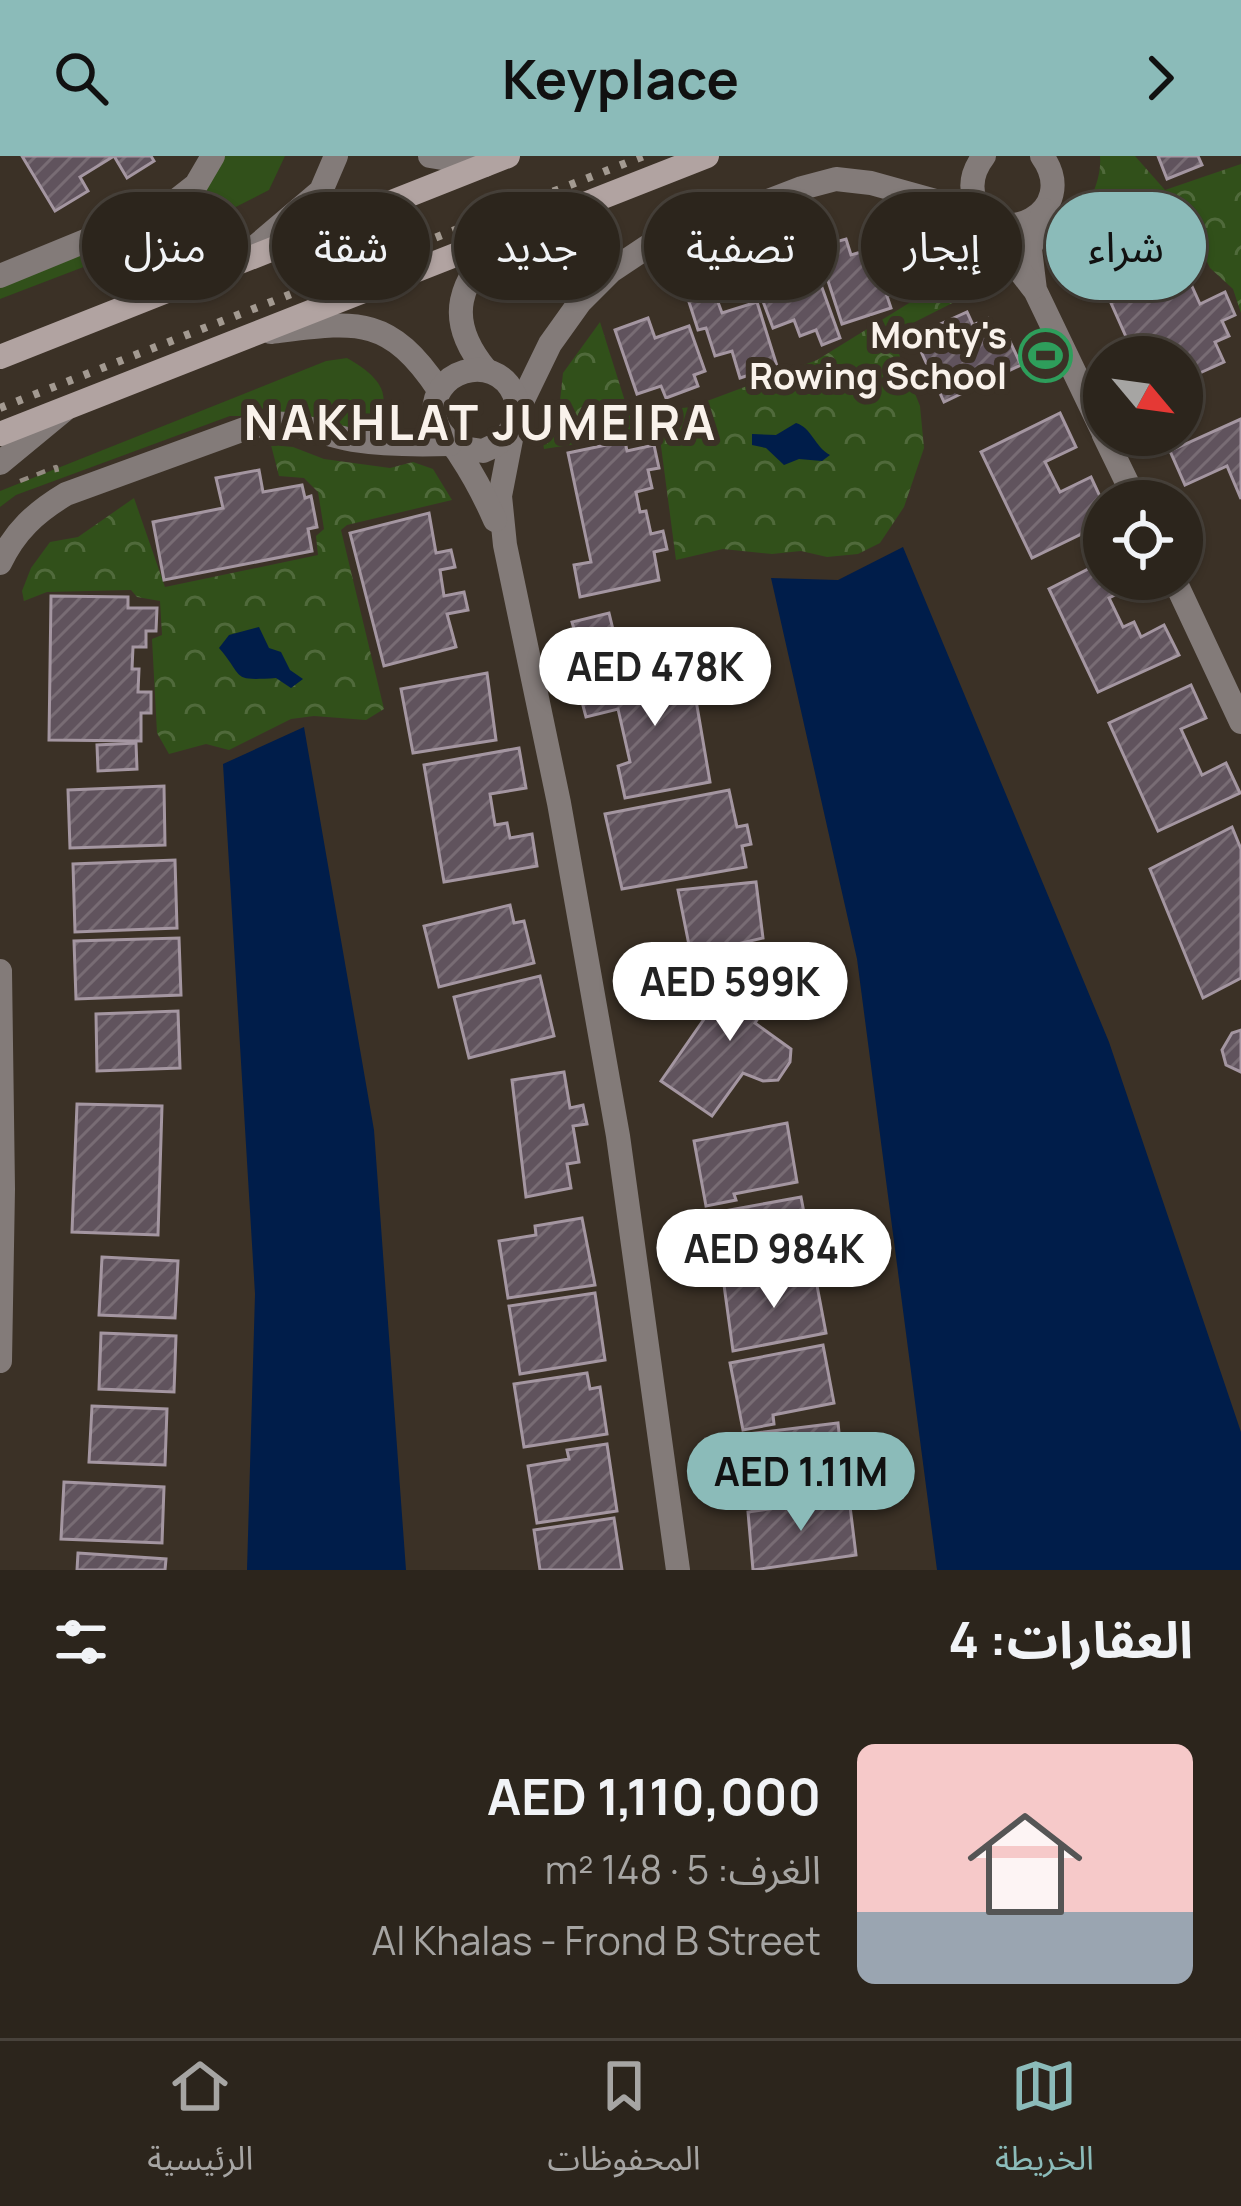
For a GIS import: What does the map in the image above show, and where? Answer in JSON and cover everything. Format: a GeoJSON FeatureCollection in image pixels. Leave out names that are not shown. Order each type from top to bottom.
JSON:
{"type":"FeatureCollection","features":[{"type":"Feature","properties":{"kind":"main road"},"geometry":{"type":"LineString","coordinates":[[613,192],[707,156]]}},
{"type":"Feature","properties":{"kind":"main road"},"geometry":{"type":"LineString","coordinates":[[248,260],[496,160]]}},
{"type":"Feature","properties":{"kind":"main road"},"geometry":{"type":"LineString","coordinates":[[0,434],[454,254]]}},
{"type":"Feature","properties":{"kind":"main road"},"geometry":{"type":"LineString","coordinates":[[0,357],[146,300]]}},
{"type":"Feature","properties":{"kind":"street"},"geometry":{"type":"LineString","coordinates":[[0,276],[168,207],[196,184],[213,156]]}},
{"type":"Feature","properties":{"kind":"street"},"geometry":{"type":"LineString","coordinates":[[248,253],[321,191],[336,156]]}},
{"type":"Feature","properties":{"kind":"street"},"geometry":{"type":"LineString","coordinates":[[430,156],[496,160]]}},
{"type":"Feature","properties":{"kind":"street"},"geometry":{"type":"LineString","coordinates":[[1035,290],[1030,249],[1053,189],[1048,159]]}},
{"type":"Feature","properties":{"kind":"street"},"geometry":{"type":"LineString","coordinates":[[892,190],[944,190],[975,166]]}},
{"type":"Feature","properties":{"kind":"street"},"geometry":{"type":"LineString","coordinates":[[378,441],[411,428],[459,372],[489,371],[533,350],[610,271],[647,248],[819,182],[854,180],[899,192]]}},
{"type":"Feature","properties":{"kind":"street"},"geometry":{"type":"LineString","coordinates":[[1022,223],[1044,210]]}},
{"type":"Feature","properties":{"kind":"street"},"geometry":{"type":"LineString","coordinates":[[1022,273],[1035,290],[1083,391]]}},
{"type":"Feature","properties":{"kind":"street"},"geometry":{"type":"LineString","coordinates":[[462,300],[466,342],[513,392],[516,418],[500,496],[505,545],[559,803],[615,1115],[678,1570]]}},
{"type":"Feature","properties":{"kind":"street"},"geometry":{"type":"LineString","coordinates":[[0,563],[22,527],[65,494],[250,427],[297,423],[340,437],[453,445],[484,452],[508,437],[534,371],[567,320]]}},
{"type":"Feature","properties":{"kind":"street"},"geometry":{"type":"LineString","coordinates":[[257,333],[340,324],[370,328],[410,350],[437,396],[437,425],[483,494],[505,545]]}},
{"type":"Feature","properties":{"kind":"street"},"geometry":{"type":"LineString","coordinates":[[0,463],[65,408]]}},
{"type":"Feature","properties":{"kind":"street"},"geometry":{"type":"LineString","coordinates":[[1184,600],[1241,722]]}},
{"type":"Feature","properties":{"kind":"street"},"geometry":{"type":"LineString","coordinates":[[0,971],[0,1361]]}},
{"type":"Feature","properties":{"kind":"green space"},"geometry":{"type":"Polygon","coordinates":[[[206,156],[285,156],[269,190],[248,201],[248,192],[183,192],[206,156]]]}},
{"type":"Feature","properties":{"kind":"green space"},"geometry":{"type":"Polygon","coordinates":[[[1100,156],[1135,156],[1165,190],[1241,164],[1241,313],[1233,289],[1206,260],[1206,192],[1093,192],[1100,156]]]}},
{"type":"Feature","properties":{"kind":"green space"},"geometry":{"type":"Polygon","coordinates":[[[82,249],[82,268],[0,299],[0,287],[82,249]]]}},
{"type":"Feature","properties":{"kind":"green space"},"geometry":{"type":"Polygon","coordinates":[[[914,300],[958,300],[891,334],[920,406],[924,448],[904,507],[880,543],[858,554],[827,557],[801,551],[772,554],[723,549],[676,560],[659,431],[544,449],[542,436],[559,410],[563,373],[600,322],[629,414],[691,407],[817,360],[914,300]]]}},
{"type":"Feature","properties":{"kind":"green space"},"geometry":{"type":"Polygon","coordinates":[[[347,358],[372,376],[383,395],[379,416],[358,439],[259,416],[230,416],[16,495],[0,507],[0,491],[326,361],[347,358]]]}},
{"type":"Feature","properties":{"kind":"green space"},"geometry":{"type":"Polygon","coordinates":[[[271,445],[293,447],[324,459],[390,468],[413,462],[433,469],[452,500],[341,530],[384,709],[366,720],[291,719],[229,750],[206,744],[169,754],[157,733],[152,639],[162,635],[160,601],[137,597],[131,590],[47,592],[24,601],[22,591],[50,542],[78,537],[134,498],[165,587],[318,555],[316,536],[324,529],[318,492],[304,478],[279,476],[271,445]]]}},
{"type":"Feature","properties":{"kind":"water"},"geometry":{"type":"Polygon","coordinates":[[[796,423],[830,455],[822,461],[799,459],[784,465],[766,448],[752,445],[752,434],[776,435],[796,423]]]}},
{"type":"Feature","properties":{"kind":"water"},"geometry":{"type":"Polygon","coordinates":[[[903,547],[1109,1042],[1241,1432],[1241,1570],[937,1570],[857,959],[771,578],[838,580],[903,547]]]}},
{"type":"Feature","properties":{"kind":"water"},"geometry":{"type":"Polygon","coordinates":[[[259,627],[269,648],[281,652],[290,670],[303,679],[291,688],[276,678],[245,678],[219,648],[229,635],[259,627]]]}},
{"type":"Feature","properties":{"kind":"water"},"geometry":{"type":"Polygon","coordinates":[[[304,727],[374,1130],[406,1570],[247,1570],[255,1294],[223,764],[304,727]]]}},
{"type":"Feature","properties":{"kind":"building"},"geometry":{"type":"Polygon","coordinates":[[[22,156],[114,156],[80,177],[88,191],[55,211],[22,156]]]}},
{"type":"Feature","properties":{"kind":"building"},"geometry":{"type":"Polygon","coordinates":[[[114,156],[151,156],[154,161],[127,178],[114,156]]]}},
{"type":"Feature","properties":{"kind":"building"},"geometry":{"type":"Polygon","coordinates":[[[1158,156],[1198,156],[1202,165],[1167,179],[1158,156]]]}},
{"type":"Feature","properties":{"kind":"building"},"geometry":{"type":"Polygon","coordinates":[[[846,239],[851,255],[861,252],[861,300],[888,300],[891,308],[842,324],[834,300],[837,241],[846,239]]]}},
{"type":"Feature","properties":{"kind":"building"},"geometry":{"type":"Polygon","coordinates":[[[1225,292],[1235,315],[1222,321],[1229,336],[1215,342],[1224,362],[1203,372],[1203,336],[1126,336],[1110,300],[1198,300],[1200,304],[1225,292]]]}},
{"type":"Feature","properties":{"kind":"building"},"geometry":{"type":"Polygon","coordinates":[[[717,300],[722,313],[757,302],[777,366],[740,378],[732,351],[715,356],[706,328],[698,330],[689,302],[717,300]]]}},
{"type":"Feature","properties":{"kind":"building"},"geometry":{"type":"Polygon","coordinates":[[[762,300],[826,300],[840,338],[822,345],[816,330],[800,336],[794,320],[773,328],[762,300]]]}},
{"type":"Feature","properties":{"kind":"building"},"geometry":{"type":"Polygon","coordinates":[[[967,312],[973,325],[988,318],[998,339],[1007,335],[1021,365],[944,402],[914,336],[967,312]]]}},
{"type":"Feature","properties":{"kind":"building"},"geometry":{"type":"Polygon","coordinates":[[[648,318],[655,338],[689,326],[705,371],[694,375],[698,386],[666,398],[661,386],[637,394],[615,330],[648,318]]]}},
{"type":"Feature","properties":{"kind":"building"},"geometry":{"type":"Polygon","coordinates":[[[1060,413],[1076,447],[1045,462],[1060,492],[1083,481],[1083,533],[1032,558],[981,452],[1060,413]]]}},
{"type":"Feature","properties":{"kind":"building"},"geometry":{"type":"Polygon","coordinates":[[[1241,419],[1241,499],[1227,466],[1196,480],[1183,480],[1172,456],[1203,456],[1203,436],[1241,419]]]}},
{"type":"Feature","properties":{"kind":"building"},"geometry":{"type":"Polygon","coordinates":[[[625,441],[627,451],[654,445],[659,468],[648,470],[652,488],[636,492],[651,534],[663,531],[667,549],[654,552],[659,580],[580,597],[574,565],[591,562],[568,453],[625,441]]]}},
{"type":"Feature","properties":{"kind":"building"},"geometry":{"type":"Polygon","coordinates":[[[259,470],[263,492],[302,485],[305,498],[311,496],[317,527],[308,529],[312,551],[164,580],[153,522],[223,508],[216,478],[259,470]]]}},
{"type":"Feature","properties":{"kind":"building"},"geometry":{"type":"Polygon","coordinates":[[[429,513],[436,553],[451,550],[455,567],[440,570],[444,596],[464,592],[468,610],[447,614],[456,647],[384,666],[350,533],[429,513]]]}},
{"type":"Feature","properties":{"kind":"building"},"geometry":{"type":"Polygon","coordinates":[[[1083,572],[1083,600],[1110,600],[1123,627],[1134,622],[1141,637],[1164,625],[1179,655],[1098,692],[1049,589],[1083,572]]]}},
{"type":"Feature","properties":{"kind":"building"},"geometry":{"type":"Polygon","coordinates":[[[51,596],[128,597],[128,608],[157,608],[156,631],[146,631],[146,647],[133,647],[138,692],[151,692],[151,713],[141,713],[141,741],[49,740],[51,596]]]}},
{"type":"Feature","properties":{"kind":"building"},"geometry":{"type":"Polygon","coordinates":[[[609,613],[615,638],[579,647],[572,622],[609,613]]]}},
{"type":"Feature","properties":{"kind":"building"},"geometry":{"type":"Polygon","coordinates":[[[690,665],[710,782],[625,798],[618,766],[630,762],[618,709],[586,717],[578,687],[690,665]]]}},
{"type":"Feature","properties":{"kind":"building"},"geometry":{"type":"Polygon","coordinates":[[[487,673],[496,740],[413,753],[401,689],[487,673]]]}},
{"type":"Feature","properties":{"kind":"building"},"geometry":{"type":"Polygon","coordinates":[[[1191,685],[1206,718],[1181,729],[1202,775],[1226,763],[1240,793],[1158,831],[1109,723],[1191,685]]]}},
{"type":"Feature","properties":{"kind":"building"},"geometry":{"type":"Polygon","coordinates":[[[136,743],[137,769],[98,771],[97,745],[136,743]]]}},
{"type":"Feature","properties":{"kind":"building"},"geometry":{"type":"Polygon","coordinates":[[[519,748],[526,788],[490,794],[495,825],[507,823],[510,838],[532,834],[537,866],[444,882],[424,765],[519,748]]]}},
{"type":"Feature","properties":{"kind":"building"},"geometry":{"type":"Polygon","coordinates":[[[164,786],[165,845],[70,848],[68,790],[164,786]]]}},
{"type":"Feature","properties":{"kind":"building"},"geometry":{"type":"Polygon","coordinates":[[[729,790],[737,827],[747,825],[751,844],[742,846],[746,867],[622,889],[605,814],[729,790]]]}},
{"type":"Feature","properties":{"kind":"building"},"geometry":{"type":"Polygon","coordinates":[[[1232,827],[1241,849],[1241,978],[1203,998],[1150,869],[1232,827]]]}},
{"type":"Feature","properties":{"kind":"building"},"geometry":{"type":"Polygon","coordinates":[[[175,860],[177,928],[75,932],[73,864],[175,860]]]}},
{"type":"Feature","properties":{"kind":"building"},"geometry":{"type":"Polygon","coordinates":[[[756,882],[763,938],[691,955],[678,890],[756,882]]]}},
{"type":"Feature","properties":{"kind":"building"},"geometry":{"type":"Polygon","coordinates":[[[510,905],[514,923],[524,921],[534,963],[439,987],[424,926],[510,905]]]}},
{"type":"Feature","properties":{"kind":"building"},"geometry":{"type":"Polygon","coordinates":[[[179,938],[181,995],[76,999],[74,941],[179,938]]]}},
{"type":"Feature","properties":{"kind":"building"},"geometry":{"type":"Polygon","coordinates":[[[753,962],[767,970],[775,992],[755,1023],[791,1049],[790,1062],[778,1080],[763,1081],[743,1073],[712,1116],[661,1081],[739,969],[753,962]]]}},
{"type":"Feature","properties":{"kind":"building"},"geometry":{"type":"Polygon","coordinates":[[[540,976],[554,1036],[469,1058],[454,997],[540,976]]]}},
{"type":"Feature","properties":{"kind":"building"},"geometry":{"type":"Polygon","coordinates":[[[178,1011],[180,1068],[97,1071],[96,1014],[178,1011]]]}},
{"type":"Feature","properties":{"kind":"building"},"geometry":{"type":"Polygon","coordinates":[[[1241,1030],[1241,1072],[1226,1065],[1222,1050],[1232,1033],[1241,1030]]]}},
{"type":"Feature","properties":{"kind":"building"},"geometry":{"type":"Polygon","coordinates":[[[564,1072],[570,1108],[583,1105],[587,1124],[573,1126],[579,1162],[567,1164],[571,1188],[526,1197],[512,1080],[564,1072]]]}},
{"type":"Feature","properties":{"kind":"building"},"geometry":{"type":"Polygon","coordinates":[[[77,1104],[162,1106],[158,1235],[72,1232],[77,1104]]]}},
{"type":"Feature","properties":{"kind":"building"},"geometry":{"type":"Polygon","coordinates":[[[787,1123],[797,1182],[734,1194],[736,1200],[706,1206],[694,1141],[787,1123]]]}},
{"type":"Feature","properties":{"kind":"building"},"geometry":{"type":"Polygon","coordinates":[[[801,1197],[812,1255],[751,1267],[753,1274],[720,1281],[708,1214],[801,1197]]]}},
{"type":"Feature","properties":{"kind":"building"},"geometry":{"type":"Polygon","coordinates":[[[582,1218],[595,1285],[508,1298],[499,1241],[536,1235],[535,1226],[582,1218]]]}},
{"type":"Feature","properties":{"kind":"building"},"geometry":{"type":"Polygon","coordinates":[[[102,1257],[178,1261],[175,1318],[99,1315],[102,1257]]]}},
{"type":"Feature","properties":{"kind":"building"},"geometry":{"type":"Polygon","coordinates":[[[815,1275],[826,1333],[733,1351],[724,1285],[815,1275]]]}},
{"type":"Feature","properties":{"kind":"building"},"geometry":{"type":"Polygon","coordinates":[[[595,1293],[605,1360],[520,1374],[509,1306],[595,1293]]]}},
{"type":"Feature","properties":{"kind":"building"},"geometry":{"type":"Polygon","coordinates":[[[101,1333],[176,1336],[174,1392],[99,1389],[101,1333]]]}},
{"type":"Feature","properties":{"kind":"building"},"geometry":{"type":"Polygon","coordinates":[[[823,1345],[834,1403],[773,1415],[774,1424],[743,1430],[730,1363],[823,1345]]]}},
{"type":"Feature","properties":{"kind":"building"},"geometry":{"type":"Polygon","coordinates":[[[587,1373],[590,1389],[600,1387],[607,1434],[524,1447],[514,1384],[587,1373]]]}},
{"type":"Feature","properties":{"kind":"building"},"geometry":{"type":"Polygon","coordinates":[[[92,1406],[167,1409],[165,1465],[89,1462],[92,1406]]]}},
{"type":"Feature","properties":{"kind":"building"},"geometry":{"type":"Polygon","coordinates":[[[838,1423],[845,1490],[738,1502],[734,1465],[709,1468],[706,1439],[838,1423]]]}},
{"type":"Feature","properties":{"kind":"building"},"geometry":{"type":"Polygon","coordinates":[[[607,1444],[617,1511],[537,1523],[528,1466],[569,1459],[567,1450],[607,1444]]]}},
{"type":"Feature","properties":{"kind":"building"},"geometry":{"type":"Polygon","coordinates":[[[64,1482],[164,1487],[162,1543],[61,1539],[64,1482]]]}},
{"type":"Feature","properties":{"kind":"building"},"geometry":{"type":"Polygon","coordinates":[[[849,1498],[856,1555],[753,1570],[748,1512],[849,1498]]]}},
{"type":"Feature","properties":{"kind":"building"},"geometry":{"type":"Polygon","coordinates":[[[614,1518],[622,1570],[540,1570],[534,1530],[614,1518]]]}},
{"type":"Feature","properties":{"kind":"building"},"geometry":{"type":"Polygon","coordinates":[[[78,1553],[166,1559],[165,1570],[77,1570],[78,1553]]]}},
{"type":"Feature","properties":{"kind":"railway"},"geometry":{"type":"LineString","coordinates":[[0,408],[644,156]]}},
{"type":"Feature","properties":{"kind":"place","name":"Monty's Rowing School"},"geometry":{"type":"Point","coordinates":[1046,355]}},
{"type":"Feature","properties":{"kind":"district","name":"NAKHLAT JUMEIRA"},"geometry":{"type":"Point","coordinates":[481,421]}}]}
